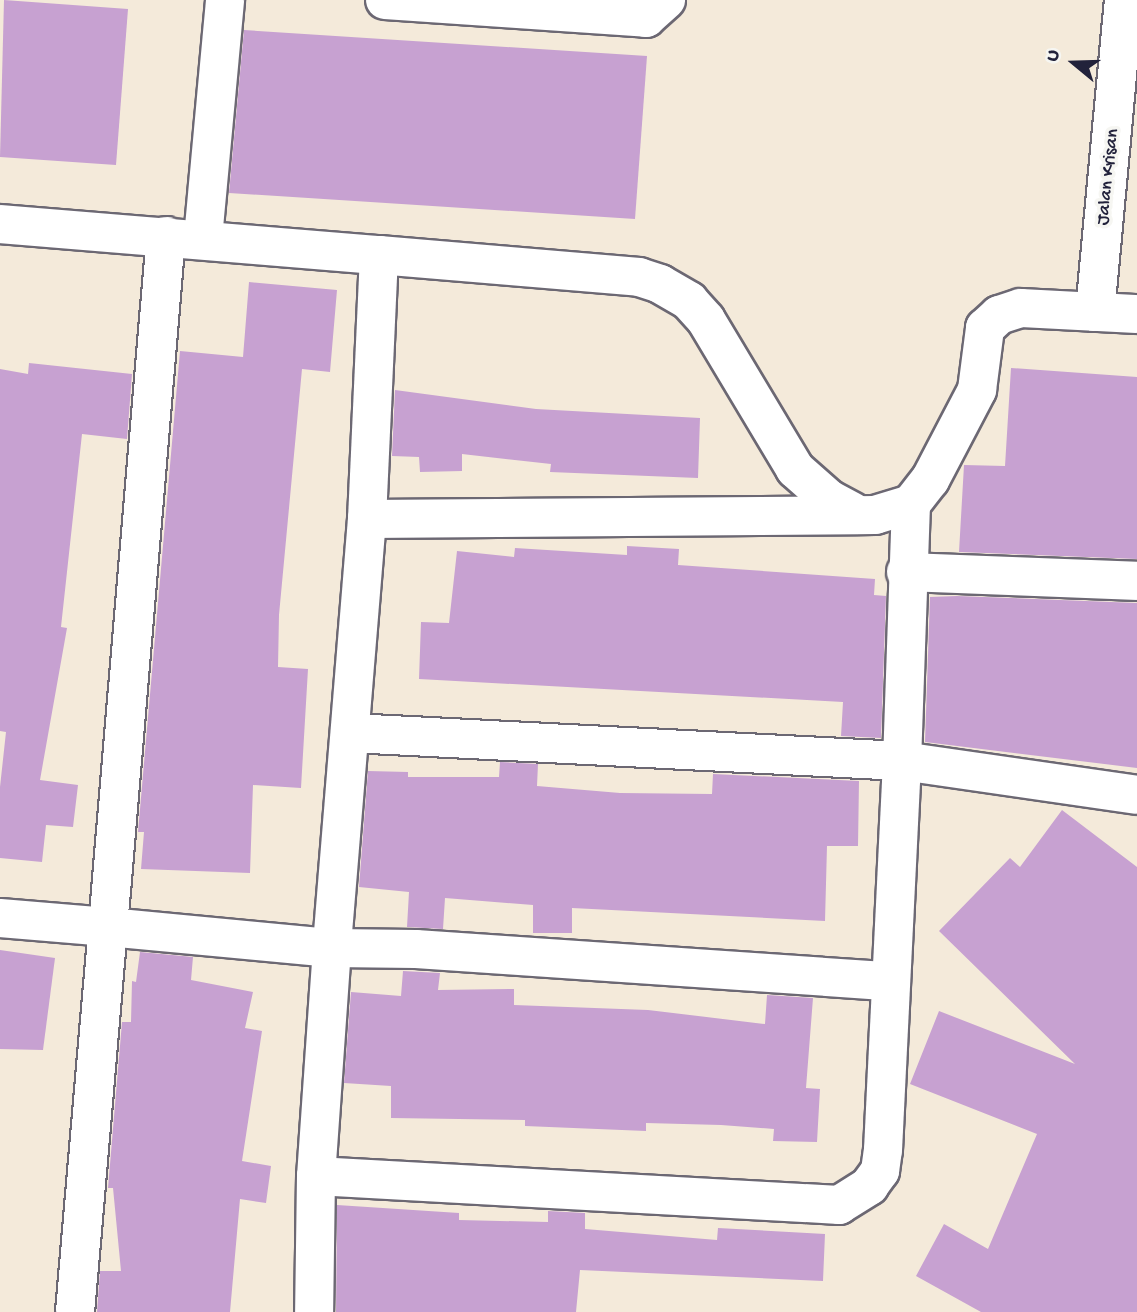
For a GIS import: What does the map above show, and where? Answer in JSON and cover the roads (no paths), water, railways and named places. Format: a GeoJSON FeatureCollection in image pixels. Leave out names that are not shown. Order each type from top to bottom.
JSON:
{"type":"FeatureCollection","features":[{"type":"Feature","properties":{"kind":"street"},"geometry":{"type":"LineString","coordinates":[[75,1312],[108,926],[185,237],[225,0]]}},
{"type":"Feature","properties":{"kind":"street"},"geometry":{"type":"LineString","coordinates":[[385,0],[646,18],[666,0]]}},
{"type":"Feature","properties":{"kind":"street","name":"Jalan Krisan"},"geometry":{"type":"LineString","coordinates":[[1095,312],[1129,60],[1124,0]]}},
{"type":"Feature","properties":{"kind":"street"},"geometry":{"type":"LineString","coordinates":[[0,224],[185,237],[639,277],[660,284],[688,301],[706,320],[795,469],[828,499],[853,512]]}},
{"type":"Feature","properties":{"kind":"street"},"geometry":{"type":"LineString","coordinates":[[314,1312],[316,1176],[367,519],[379,255]]}},
{"type":"Feature","properties":{"kind":"street"},"geometry":{"type":"LineString","coordinates":[[367,519],[853,512],[875,514],[911,503],[930,480],[977,390],[985,328],[999,315],[1021,308],[1137,314]]}},
{"type":"Feature","properties":{"kind":"street"},"geometry":{"type":"LineString","coordinates":[[316,1176],[839,1205],[862,1192],[880,1171],[888,981],[902,761],[906,572],[911,503]]}},
{"type":"Feature","properties":{"kind":"street"},"geometry":{"type":"LineString","coordinates":[[906,572],[1137,581]]}},
{"type":"Feature","properties":{"kind":"street"},"geometry":{"type":"LineString","coordinates":[[352,733],[902,761],[1137,795]]}},
{"type":"Feature","properties":{"kind":"street"},"geometry":{"type":"LineString","coordinates":[[0,918],[332,947],[416,949],[888,981]]}}]}
